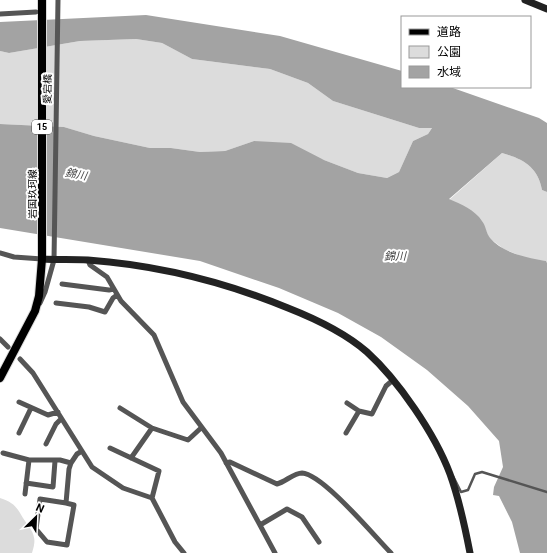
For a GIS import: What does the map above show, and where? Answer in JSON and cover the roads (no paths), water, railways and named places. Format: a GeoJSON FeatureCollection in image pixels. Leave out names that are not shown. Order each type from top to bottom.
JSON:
{"type":"FeatureCollection","features":[{"type":"Feature","properties":{"kind":"main road","name":"岩国玖珂線"},"geometry":{"type":"LineString","coordinates":[[0,378],[35,311],[39,296],[42,256],[42,0]]}},
{"type":"Feature","properties":{"kind":"street","name":"愛宕橋"},"geometry":{"type":"LineString","coordinates":[[35,311],[45,292],[54,260],[58,0]]}},
{"type":"Feature","properties":{"kind":"street"},"geometry":{"type":"LineString","coordinates":[[525,0],[547,9]]}},
{"type":"Feature","properties":{"kind":"street"},"geometry":{"type":"LineString","coordinates":[[0,14],[36,12]]}},
{"type":"Feature","properties":{"kind":"street"},"geometry":{"type":"LineString","coordinates":[[0,253],[14,257],[42,256],[54,260],[88,260],[152,269],[199,279],[277,304],[325,325],[351,340],[376,360],[393,380],[421,419],[450,474],[470,553]]}},
{"type":"Feature","properties":{"kind":"street"},"geometry":{"type":"LineString","coordinates":[[88,260],[90,265],[107,277],[117,295],[154,335],[183,402],[226,463],[275,553]]}},
{"type":"Feature","properties":{"kind":"street"},"geometry":{"type":"LineString","coordinates":[[62,284],[109,290],[114,289]]}},
{"type":"Feature","properties":{"kind":"street"},"geometry":{"type":"LineString","coordinates":[[56,304],[89,307],[105,312],[113,298],[117,295]]}},
{"type":"Feature","properties":{"kind":"street"},"geometry":{"type":"LineString","coordinates":[[0,339],[8,347]]}},
{"type":"Feature","properties":{"kind":"street"},"geometry":{"type":"LineString","coordinates":[[20,359],[33,373],[92,467],[110,481],[123,488],[152,498]]}},
{"type":"Feature","properties":{"kind":"street"},"geometry":{"type":"LineString","coordinates":[[347,403],[359,411],[372,414],[386,386],[393,380]]}},
{"type":"Feature","properties":{"kind":"street"},"geometry":{"type":"LineString","coordinates":[[19,402],[48,415],[58,412]]}},
{"type":"Feature","properties":{"kind":"street"},"geometry":{"type":"LineString","coordinates":[[19,433],[31,408]]}},
{"type":"Feature","properties":{"kind":"street"},"geometry":{"type":"LineString","coordinates":[[120,408],[152,428],[188,440],[201,428]]}},
{"type":"Feature","properties":{"kind":"street"},"geometry":{"type":"LineString","coordinates":[[346,433],[359,411]]}},
{"type":"Feature","properties":{"kind":"street"},"geometry":{"type":"LineString","coordinates":[[46,444],[56,424],[61,419]]}},
{"type":"Feature","properties":{"kind":"street"},"geometry":{"type":"LineString","coordinates":[[131,458],[152,428]]}},
{"type":"Feature","properties":{"kind":"street"},"geometry":{"type":"LineString","coordinates":[[110,448],[159,471],[152,498],[175,542],[184,553]]}},
{"type":"Feature","properties":{"kind":"street"},"geometry":{"type":"LineString","coordinates":[[66,503],[68,469],[77,454],[82,451]]}},
{"type":"Feature","properties":{"kind":"street"},"geometry":{"type":"LineString","coordinates":[[3,453],[29,460],[38,459],[71,463]]}},
{"type":"Feature","properties":{"kind":"street"},"geometry":{"type":"LineString","coordinates":[[26,494],[29,460]]}},
{"type":"Feature","properties":{"kind":"street"},"geometry":{"type":"LineString","coordinates":[[26,483],[53,487],[55,461]]}},
{"type":"Feature","properties":{"kind":"street"},"geometry":{"type":"LineString","coordinates":[[226,463],[230,462],[277,484],[297,474],[308,475],[339,498],[390,553]]}},
{"type":"Feature","properties":{"kind":"street"},"geometry":{"type":"LineString","coordinates":[[40,499],[66,503],[74,505],[67,545],[47,542],[36,529],[40,499]]}},
{"type":"Feature","properties":{"kind":"street"},"geometry":{"type":"LineString","coordinates":[[260,525],[287,509],[302,516],[319,542]]}},
{"type":"Feature","properties":{"kind":"lane"},"geometry":{"type":"LineString","coordinates":[[450,474],[456,478],[461,492],[468,490],[475,474],[482,472],[547,492]]}},
{"type":"Feature","properties":{"kind":"water","name":"錦川"},"geometry":{"type":"Polygon","coordinates":[[[146,15],[280,36],[401,71],[401,88],[453,88],[539,118],[547,123],[547,192],[542,190],[537,175],[528,165],[517,158],[502,153],[449,199],[463,205],[476,214],[483,223],[490,238],[502,248],[516,254],[546,261],[547,263],[547,553],[520,553],[512,522],[499,496],[493,495],[494,487],[503,467],[499,441],[468,406],[427,370],[381,337],[338,313],[279,288],[200,261],[0,228],[0,124],[64,127],[94,136],[150,148],[171,148],[200,152],[225,151],[254,141],[291,143],[324,160],[358,173],[387,178],[399,172],[413,141],[428,134],[432,128],[419,128],[333,101],[308,83],[270,69],[192,59],[162,43],[136,39],[80,41],[9,53],[0,51],[0,22],[146,15]]]}}]}
